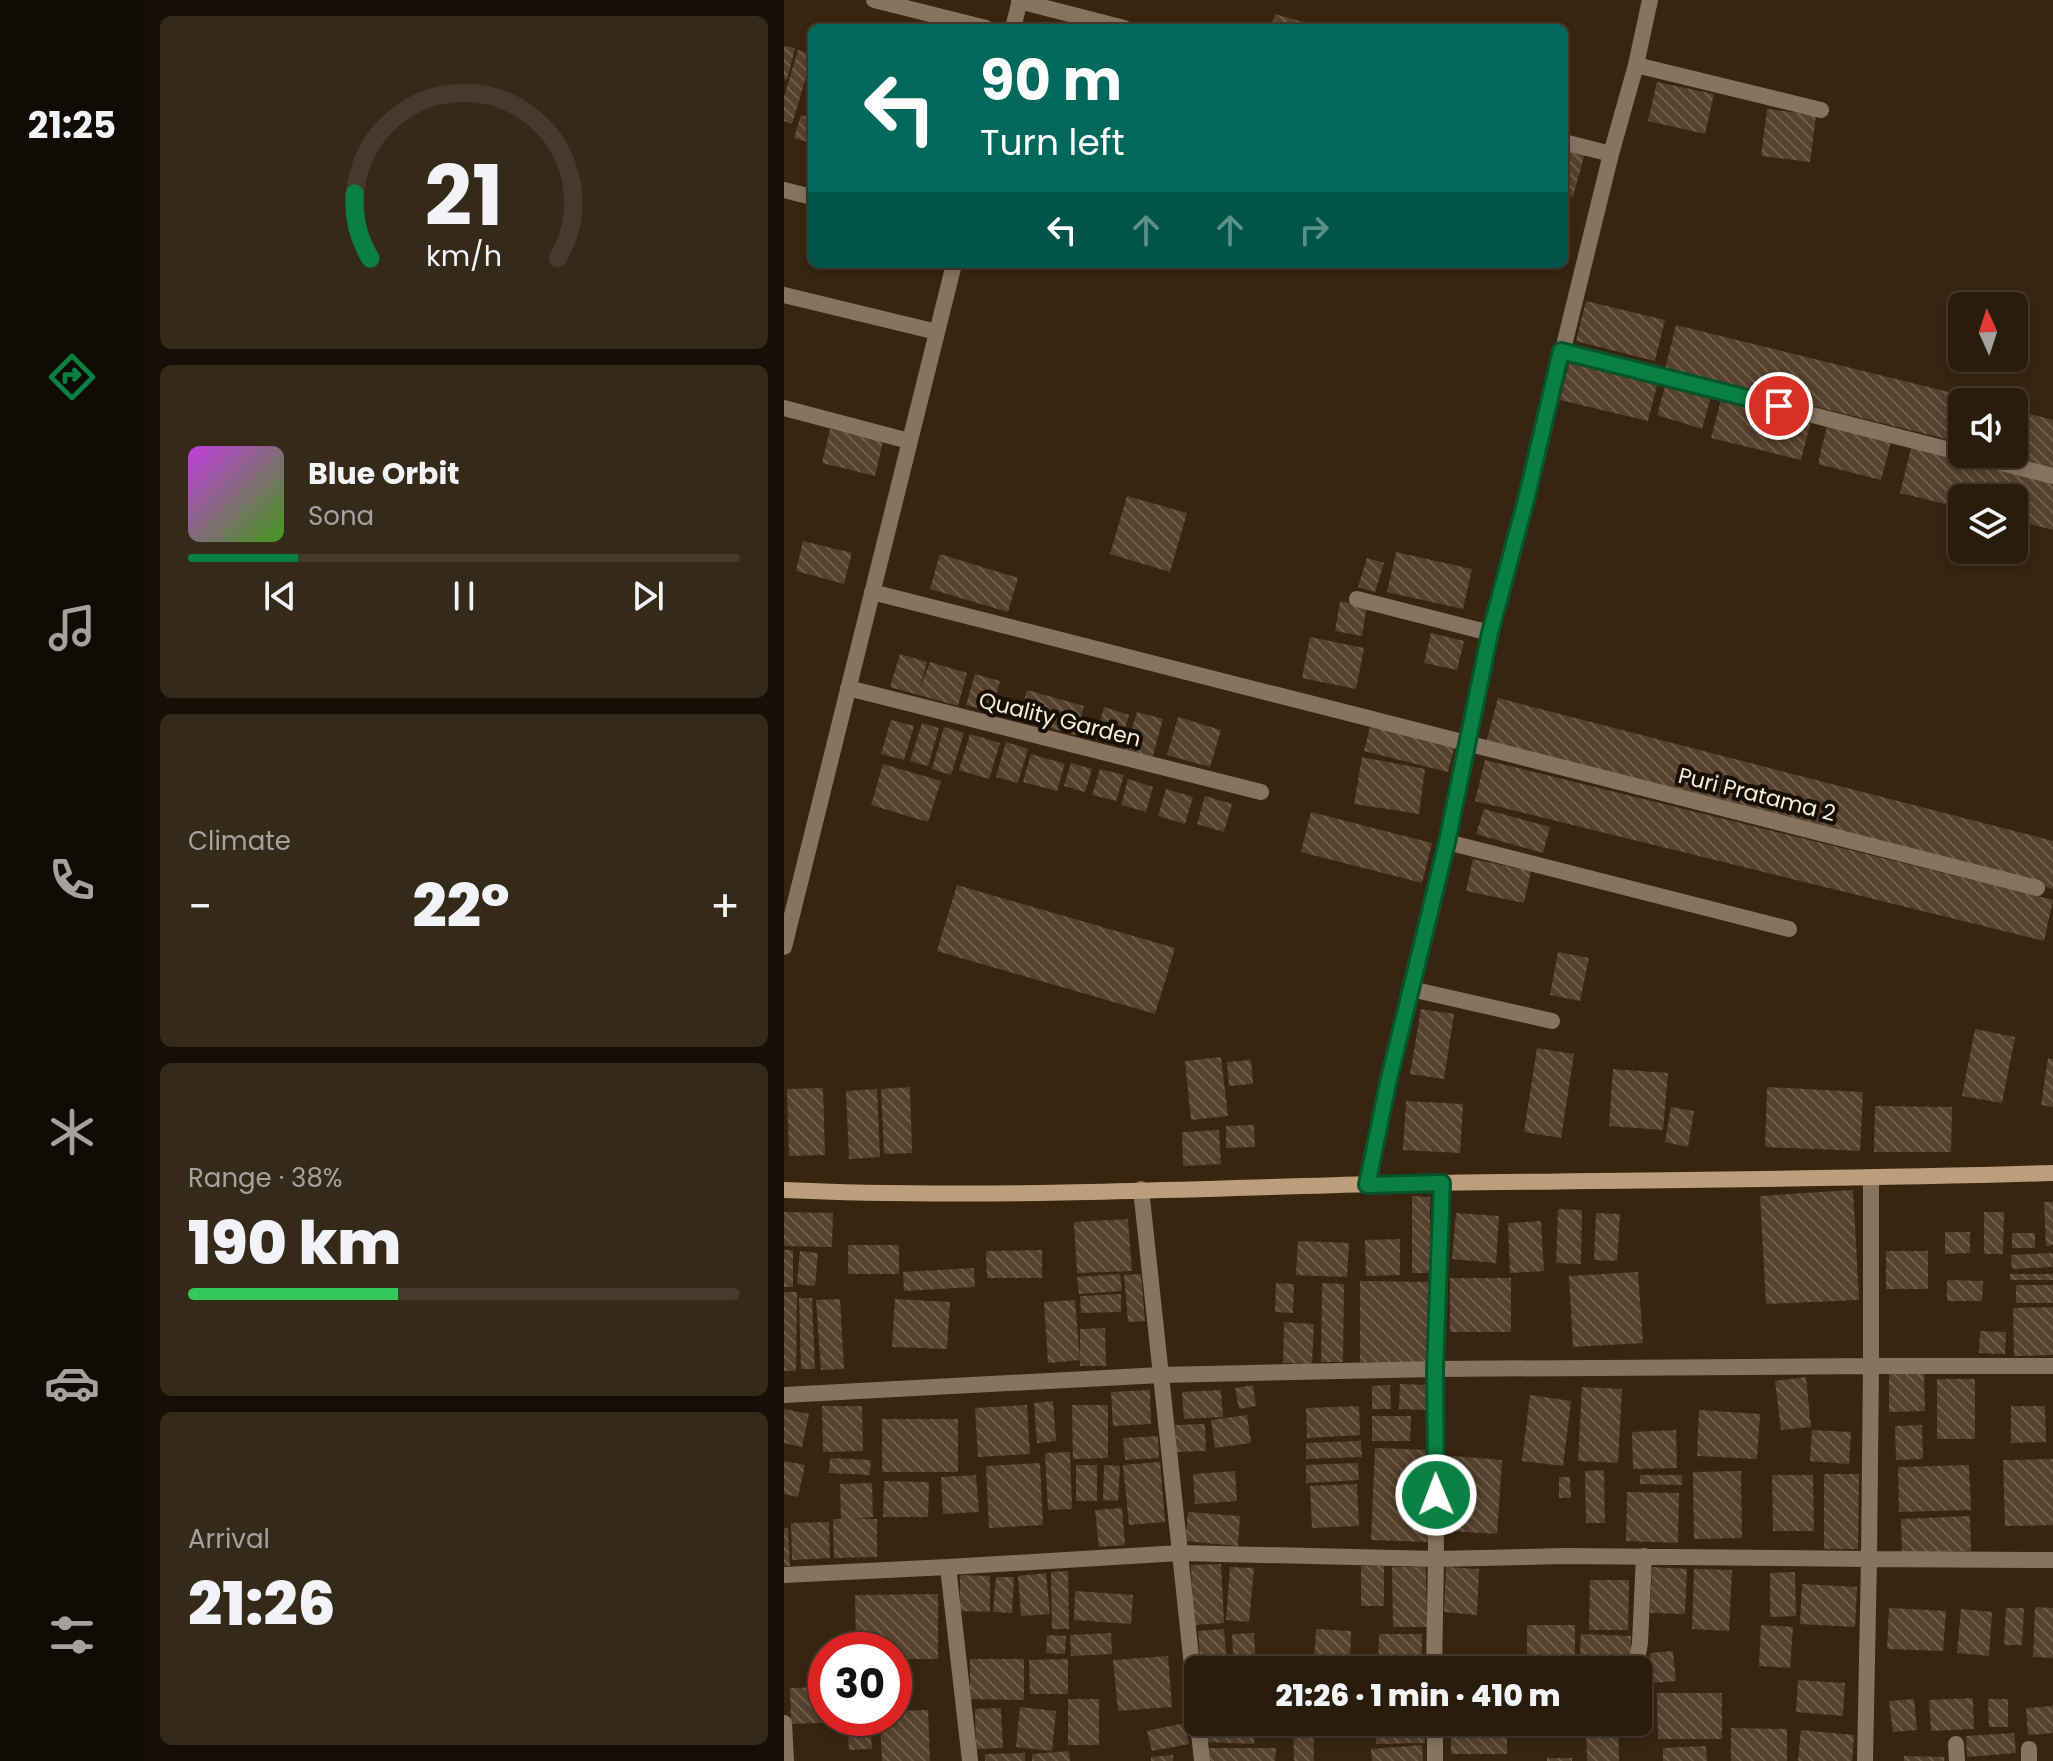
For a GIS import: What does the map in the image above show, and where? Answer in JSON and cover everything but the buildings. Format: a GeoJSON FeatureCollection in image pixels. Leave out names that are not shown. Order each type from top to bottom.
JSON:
{"type":"FeatureCollection","features":[{"type":"Feature","properties":{"kind":"main road"},"geometry":{"type":"LineString","coordinates":[[784,1190],[974,1193],[1442,1183],[1871,1179],[2053,1173]]}},
{"type":"Feature","properties":{"kind":"street"},"geometry":{"type":"LineString","coordinates":[[874,0],[970,24]]}},
{"type":"Feature","properties":{"kind":"street"},"geometry":{"type":"LineString","coordinates":[[1014,24],[1020,0],[1109,24]]}},
{"type":"Feature","properties":{"kind":"street"},"geometry":{"type":"LineString","coordinates":[[1367,1185],[1388,1083],[1447,842],[1490,633],[1650,0]]}},
{"type":"Feature","properties":{"kind":"street"},"geometry":{"type":"LineString","coordinates":[[1636,65],[1821,110]]}},
{"type":"Feature","properties":{"kind":"street"},"geometry":{"type":"LineString","coordinates":[[1568,143],[1611,154]]}},
{"type":"Feature","properties":{"kind":"street"},"geometry":{"type":"LineString","coordinates":[[784,190],[808,196]]}},
{"type":"Feature","properties":{"kind":"street"},"geometry":{"type":"LineString","coordinates":[[784,947],[953,268]]}},
{"type":"Feature","properties":{"kind":"street"},"geometry":{"type":"LineString","coordinates":[[784,295],[937,332]]}},
{"type":"Feature","properties":{"kind":"street"},"geometry":{"type":"LineString","coordinates":[[1561,351],[1948,450]]}},
{"type":"Feature","properties":{"kind":"street"},"geometry":{"type":"LineString","coordinates":[[784,408],[909,441]]}},
{"type":"Feature","properties":{"kind":"street"},"geometry":{"type":"LineString","coordinates":[[2021,468],[2053,476]]}},
{"type":"Feature","properties":{"kind":"street","name":"Puri Pratama 2"},"geometry":{"type":"LineString","coordinates":[[872,592],[2037,888]]}},
{"type":"Feature","properties":{"kind":"street"},"geometry":{"type":"LineString","coordinates":[[1357,599],[1490,633]]}},
{"type":"Feature","properties":{"kind":"street","name":"Quality Garden"},"geometry":{"type":"LineString","coordinates":[[848,688],[1261,792]]}},
{"type":"Feature","properties":{"kind":"street"},"geometry":{"type":"LineString","coordinates":[[1447,842],[1789,929]]}},
{"type":"Feature","properties":{"kind":"street"},"geometry":{"type":"LineString","coordinates":[[1411,989],[1552,1021]]}},
{"type":"Feature","properties":{"kind":"street"},"geometry":{"type":"LineString","coordinates":[[1865,1761],[1871,1179]]}},
{"type":"Feature","properties":{"kind":"street"},"geometry":{"type":"LineString","coordinates":[[1434,1656],[1435,1369],[1442,1183]]}},
{"type":"Feature","properties":{"kind":"street"},"geometry":{"type":"LineString","coordinates":[[1141,1189],[1202,1761]]}},
{"type":"Feature","properties":{"kind":"street"},"geometry":{"type":"LineString","coordinates":[[784,1395],[1161,1375],[1435,1369],[2053,1366]]}},
{"type":"Feature","properties":{"kind":"street"},"geometry":{"type":"LineString","coordinates":[[784,1575],[1180,1553],[1436,1559],[1644,1556],[2053,1560]]}},
{"type":"Feature","properties":{"kind":"street"},"geometry":{"type":"LineString","coordinates":[[1638,1656],[1644,1556]]}},
{"type":"Feature","properties":{"kind":"street"},"geometry":{"type":"LineString","coordinates":[[948,1567],[970,1761]]}},
{"type":"Feature","properties":{"kind":"street"},"geometry":{"type":"LineString","coordinates":[[784,1723],[786,1761]]}},
{"type":"Feature","properties":{"kind":"street"},"geometry":{"type":"LineString","coordinates":[[1435,1736],[1435,1761]]}},
{"type":"Feature","properties":{"kind":"route"},"geometry":{"type":"LineString","coordinates":[[1436,1495],[1435,1369],[1442,1183],[1367,1185],[1388,1083],[1447,842],[1490,633],[1526,500],[1561,351],[1779,406]]}}]}
